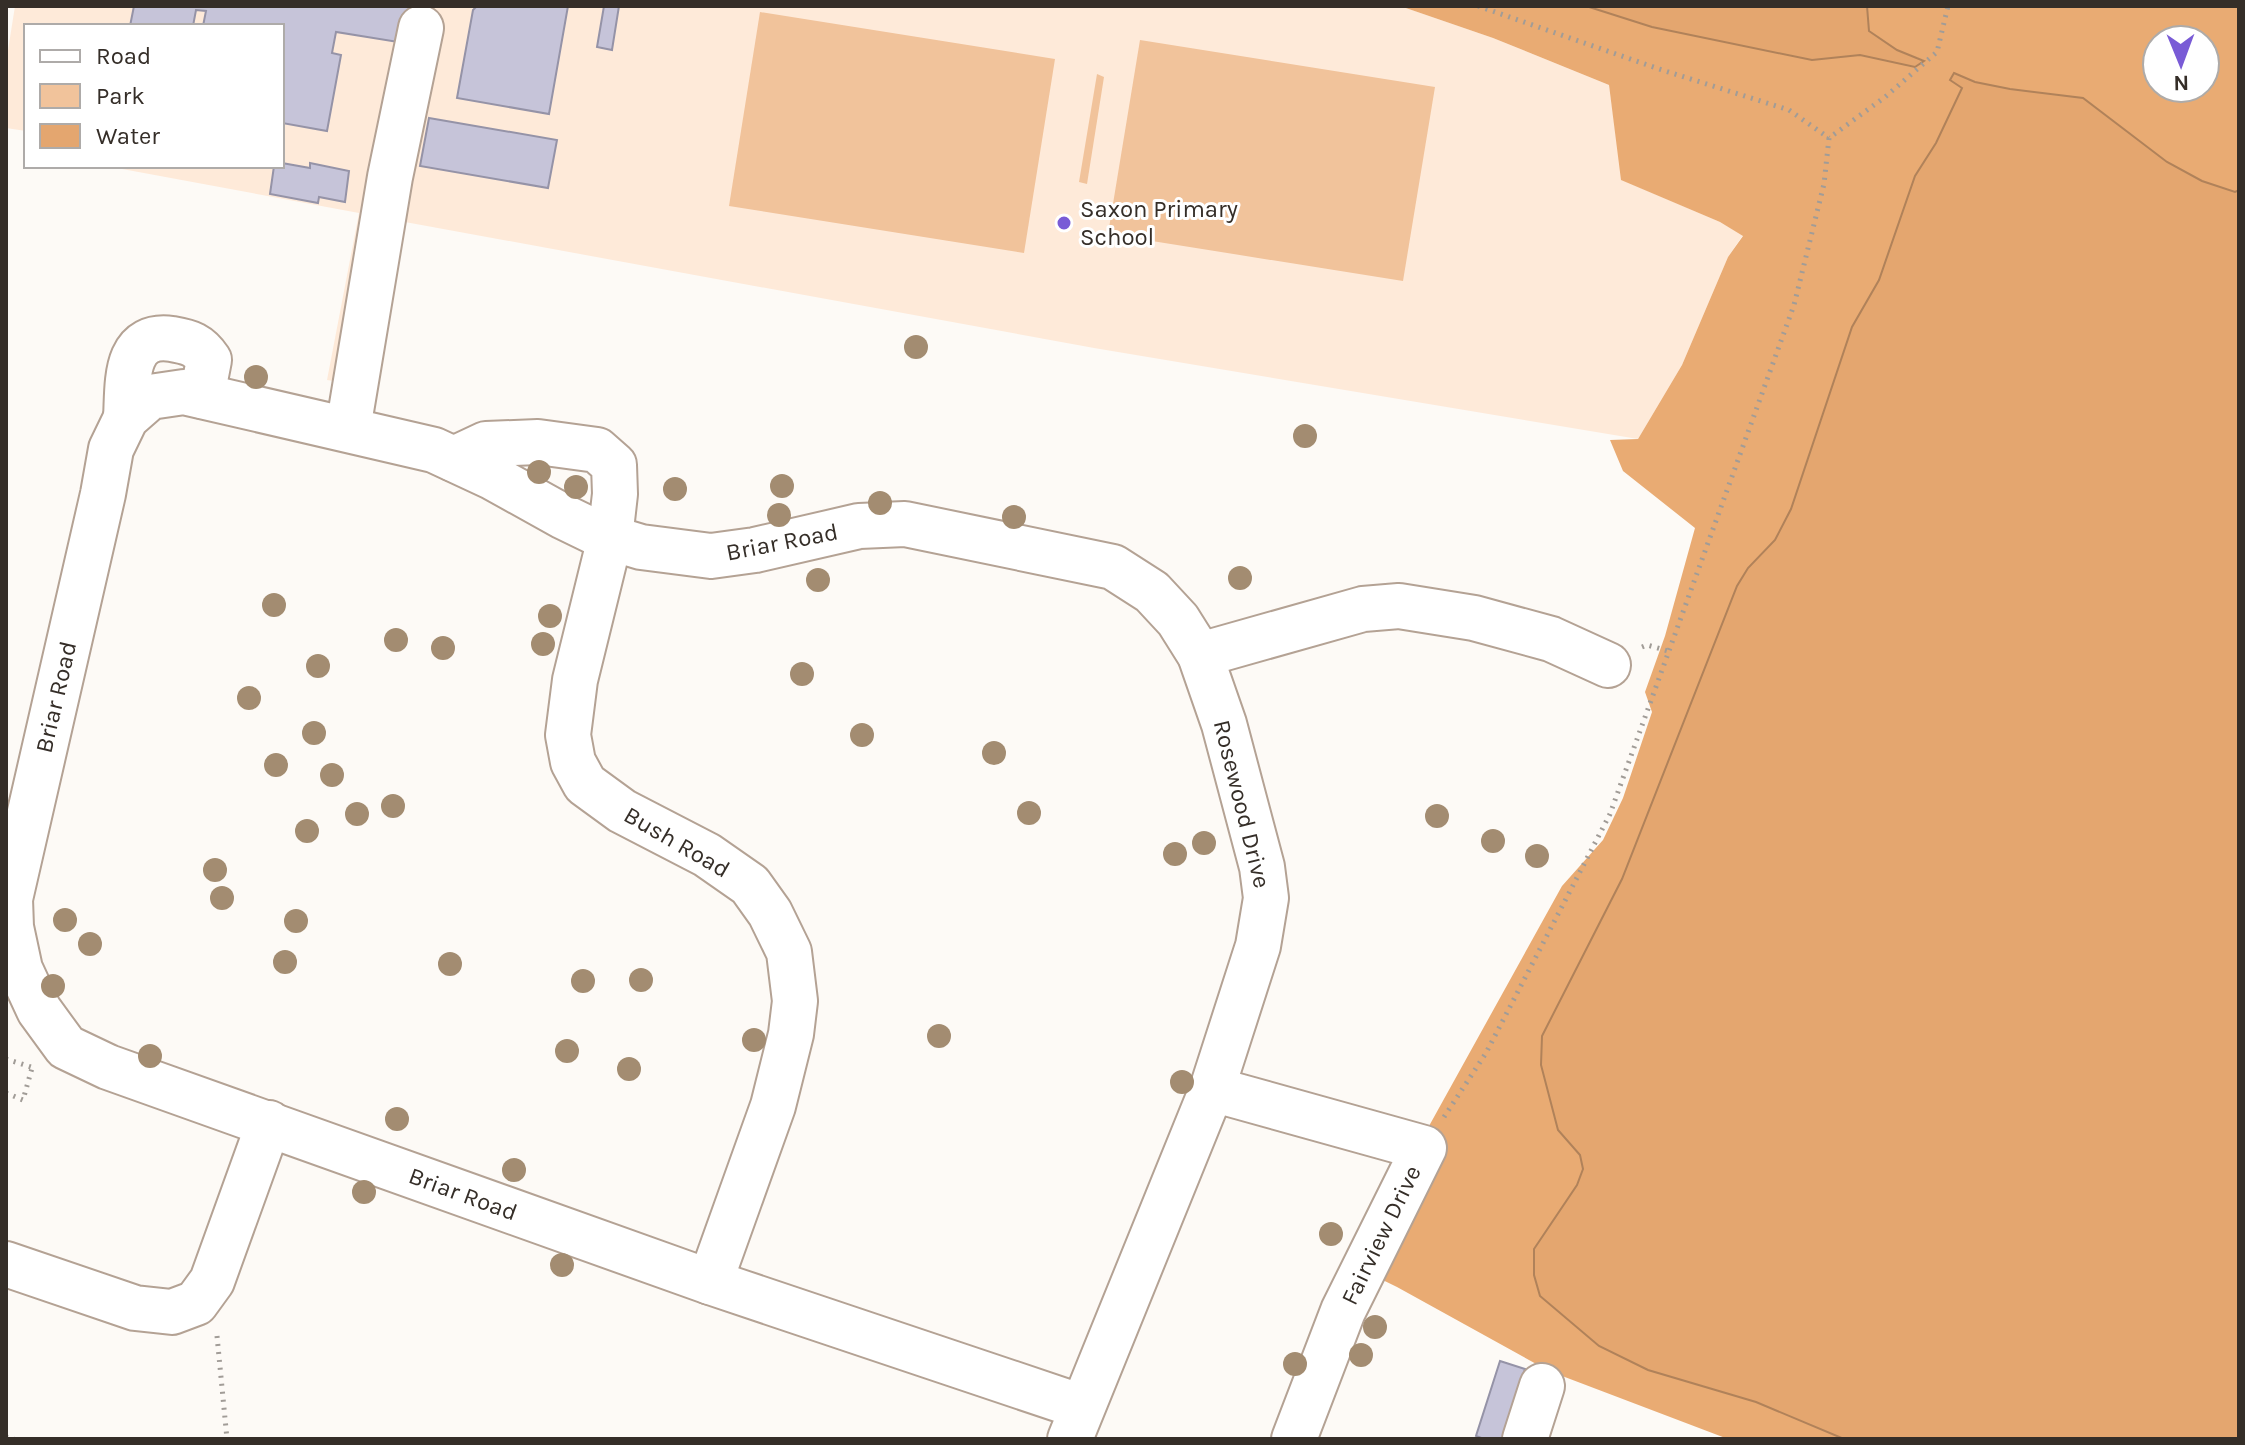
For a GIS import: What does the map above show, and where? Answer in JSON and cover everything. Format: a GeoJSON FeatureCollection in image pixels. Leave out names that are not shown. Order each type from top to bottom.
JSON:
{"type":"FeatureCollection","features":[{"type":"Feature","properties":{"kind":"street"},"geometry":{"type":"LineString","coordinates":[[348,429],[390,177],[421,28]]}},
{"type":"Feature","properties":{"kind":"street"},"geometry":{"type":"LineString","coordinates":[[126,418],[130,366],[138,347],[158,337],[201,348],[209,360],[202,396]]}},
{"type":"Feature","properties":{"kind":"street","name":"Briar Road"},"geometry":{"type":"LineString","coordinates":[[1076,1423],[710,1282],[108,1067],[66,1047],[39,1010],[20,969],[11,927],[10,899],[111,449],[126,418],[150,397],[184,392],[434,450],[492,477],[564,517],[610,538],[641,547],[711,556],[755,550],[859,526],[905,524],[1113,567],[1152,592],[1178,620],[1200,655]]}},
{"type":"Feature","properties":{"kind":"street","name":"Bush Road"},"geometry":{"type":"LineString","coordinates":[[454,459],[486,444],[538,442],[597,450],[614,465],[615,494],[610,538],[575,680],[568,735],[573,762],[585,784],[622,811],[707,855],[750,885],[770,913],[789,952],[795,1001],[791,1034],[773,1106],[710,1282]]}},
{"type":"Feature","properties":{"kind":"street"},"geometry":{"type":"LineString","coordinates":[[1200,655],[1363,609],[1399,606],[1474,618],[1551,639],[1608,665]]}},
{"type":"Feature","properties":{"kind":"street","name":"Rosewood Drive"},"geometry":{"type":"LineString","coordinates":[[1076,1423],[1212,1089],[1258,946],[1266,898],[1262,867],[1224,724],[1200,655]]}},
{"type":"Feature","properties":{"kind":"street","name":"Fairview Drive"},"geometry":{"type":"LineString","coordinates":[[1212,1089],[1424,1148],[1343,1311],[1294,1439]]}},
{"type":"Feature","properties":{"kind":"street"},"geometry":{"type":"LineString","coordinates":[[6,1264],[135,1308],[172,1312],[196,1303],[212,1281],[269,1123]]}},
{"type":"Feature","properties":{"kind":"street"},"geometry":{"type":"LineString","coordinates":[[1525,1439],[1542,1386]]}},
{"type":"Feature","properties":{"kind":"path"},"geometry":{"type":"LineString","coordinates":[[1478,6],[1789,110],[1829,138]]}},
{"type":"Feature","properties":{"kind":"path"},"geometry":{"type":"LineString","coordinates":[[1424,1148],[1486,1053],[1610,814],[1794,305],[1824,184],[1829,138],[1885,97],[1937,52],[1948,6]]}},
{"type":"Feature","properties":{"kind":"path"},"geometry":{"type":"LineString","coordinates":[[6,1059],[32,1067]]}},
{"type":"Feature","properties":{"kind":"path"},"geometry":{"type":"LineString","coordinates":[[212,1281],[227,1439]]}},
{"type":"Feature","properties":{"kind":"path"},"geometry":{"type":"LineString","coordinates":[[6,1437],[14,1439]]}},
{"type":"Feature","properties":{"kind":"shaded area","name":"Saxon Primary School"},"geometry":{"type":"Polygon","coordinates":[[[15,6],[1400,6],[1493,38],[1609,85],[1622,180],[1743,235],[1728,257],[1682,365],[1638,439],[1094,348],[405,222],[377,388],[327,380],[359,213],[117,168],[284,168],[284,24],[24,24],[24,131],[6,128],[6,63],[15,6]]]}},
{"type":"Feature","properties":{"kind":"shaded area"},"geometry":{"type":"Polygon","coordinates":[[[1400,6],[1586,6],[1652,27],[1812,60],[1860,55],[1915,67],[1923,60],[1897,50],[1869,31],[1867,6],[2239,6],[2239,190],[2235,192],[2202,181],[2167,162],[2083,98],[2010,89],[1953,74],[1962,87],[1936,143],[1915,176],[1879,280],[1852,327],[1791,509],[1775,540],[1748,568],[1737,587],[1622,879],[1542,1036],[1558,1130],[1580,1155],[1583,1169],[1577,1185],[1534,1249],[1756,1402],[1844,1439],[1728,1439],[1549,1371],[1352,1265],[1562,886],[1603,840],[1623,798],[1652,712],[1645,692],[1665,636],[1695,528],[1623,471],[1610,440],[1638,439],[1682,365],[1728,257],[1743,236],[1720,222],[1621,180],[1609,85],[1493,38],[1400,6]]]}},
{"type":"Feature","properties":{"kind":"green space"},"geometry":{"type":"Polygon","coordinates":[[[760,12],[1055,59],[1024,253],[729,206],[760,12]]]}},
{"type":"Feature","properties":{"kind":"green space"},"geometry":{"type":"Polygon","coordinates":[[[1140,40],[1435,87],[1403,281],[1108,234],[1140,40]]]}},
{"type":"Feature","properties":{"kind":"green space"},"geometry":{"type":"Polygon","coordinates":[[[1097,74],[1104,77],[1087,184],[1079,182],[1097,74]]]}},
{"type":"Feature","properties":{"kind":"water"},"geometry":{"type":"Polygon","coordinates":[[[1586,6],[1867,6],[1869,31],[1897,50],[1924,61],[1915,67],[1860,55],[1812,60],[1652,27],[1586,6]]]}},
{"type":"Feature","properties":{"kind":"water"},"geometry":{"type":"Polygon","coordinates":[[[1954,73],[1975,82],[2010,89],[2083,98],[2167,162],[2202,181],[2235,192],[2239,190],[2239,1439],[1844,1439],[1756,1402],[1648,1370],[1599,1346],[1540,1296],[1534,1275],[1534,1249],[1577,1185],[1583,1169],[1580,1155],[1558,1130],[1541,1065],[1542,1036],[1622,879],[1737,586],[1748,568],[1775,540],[1791,509],[1852,327],[1879,280],[1915,176],[1936,143],[1962,88],[1950,80],[1954,73]]]}},
{"type":"Feature","properties":{"kind":"building"},"geometry":{"type":"Polygon","coordinates":[[[134,6],[414,6],[408,36],[398,42],[336,32],[332,53],[341,55],[327,131],[284,123],[284,24],[203,24],[206,11],[196,10],[193,24],[130,24],[134,6]]]}},
{"type":"Feature","properties":{"kind":"building"},"geometry":{"type":"Polygon","coordinates":[[[477,6],[568,6],[549,114],[457,98],[473,10],[477,6]]]}},
{"type":"Feature","properties":{"kind":"building"},"geometry":{"type":"Polygon","coordinates":[[[604,6],[619,6],[612,50],[597,47],[604,6]]]}},
{"type":"Feature","properties":{"kind":"building"},"geometry":{"type":"Polygon","coordinates":[[[429,118],[557,140],[548,188],[420,166],[429,118]]]}},
{"type":"Feature","properties":{"kind":"building"},"geometry":{"type":"Polygon","coordinates":[[[284,163],[310,168],[310,163],[349,171],[345,202],[319,197],[318,203],[270,194],[274,168],[284,168],[284,163]]]}},
{"type":"Feature","properties":{"kind":"building"},"geometry":{"type":"Polygon","coordinates":[[[1500,1361],[1525,1369],[1503,1439],[1484,1439],[1476,1436],[1500,1361]]]}},
{"type":"Feature","properties":{"kind":"place","name":"Saxon Primary School"},"geometry":{"type":"Point","coordinates":[1064,223]}}]}
